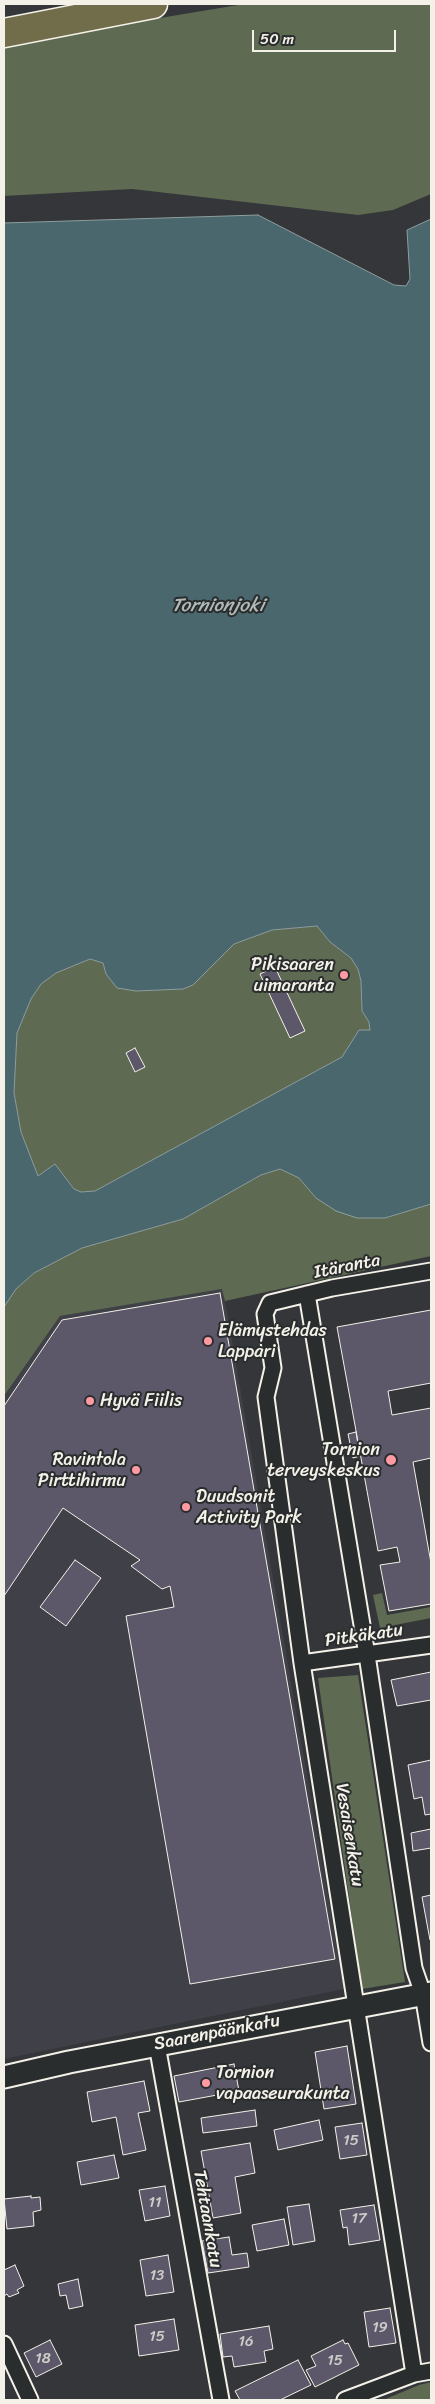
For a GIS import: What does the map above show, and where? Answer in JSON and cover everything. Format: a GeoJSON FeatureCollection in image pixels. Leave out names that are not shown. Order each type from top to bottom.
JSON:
{"type":"FeatureCollection","features":[{"type":"Feature","properties":{"kind":"highway"},"geometry":{"type":"LineString","coordinates":[[4,19],[153,4]]}},
{"type":"Feature","properties":{"kind":"highway"},"geometry":{"type":"LineString","coordinates":[[4,33],[123,8]]}},
{"type":"Feature","properties":{"kind":"street","name":"Itäranta"},"geometry":{"type":"LineString","coordinates":[[270,1303],[307,1294],[431,1271]]}},
{"type":"Feature","properties":{"kind":"street"},"geometry":{"type":"LineString","coordinates":[[307,1294],[367,1655],[414,1968],[427,1993],[431,2043]]}},
{"type":"Feature","properties":{"kind":"street","name":"Vesaisenkatu"},"geometry":{"type":"LineString","coordinates":[[270,1303],[265,1314],[273,1368],[266,1397],[302,1664],[358,2007],[414,2374]]}},
{"type":"Feature","properties":{"kind":"street","name":"Pitkäkatu"},"geometry":{"type":"LineString","coordinates":[[302,1664],[431,1645]]}},
{"type":"Feature","properties":{"kind":"street","name":"Saarenpäänkatu"},"geometry":{"type":"LineString","coordinates":[[4,2078],[157,2044],[427,1993]]}},
{"type":"Feature","properties":{"kind":"street","name":"Tehtaankatu"},"geometry":{"type":"LineString","coordinates":[[157,2044],[220,2400]]}},
{"type":"Feature","properties":{"kind":"street"},"geometry":{"type":"LineString","coordinates":[[4,2344],[30,2400]]}},
{"type":"Feature","properties":{"kind":"street"},"geometry":{"type":"LineString","coordinates":[[345,2400],[414,2374],[431,2371]]}},
{"type":"Feature","properties":{"kind":"shaded area"},"geometry":{"type":"Polygon","coordinates":[[[223,1289],[344,1989],[4,2059],[4,1396],[60,1316],[223,1289]]]}},
{"type":"Feature","properties":{"kind":"green space"},"geometry":{"type":"Polygon","coordinates":[[[244,4],[431,4],[431,194],[393,210],[358,215],[132,189],[4,196],[4,44],[244,4]]]}},
{"type":"Feature","properties":{"kind":"green space"},"geometry":{"type":"Polygon","coordinates":[[[317,926],[330,942],[351,958],[358,969],[361,981],[362,1011],[369,1022],[370,1030],[359,1030],[342,1057],[95,1191],[81,1192],[74,1189],[55,1164],[38,1176],[21,1132],[14,1093],[17,1033],[31,999],[41,984],[56,973],[90,959],[103,963],[106,974],[136,991],[183,989],[193,985],[234,944],[272,930],[317,926]]]}},
{"type":"Feature","properties":{"kind":"green space"},"geometry":{"type":"Polygon","coordinates":[[[280,1169],[299,1178],[316,1198],[385,1218],[431,1204],[431,1256],[225,1301],[222,1289],[60,1316],[4,1396],[4,1307],[16,1289],[34,1273],[82,1248],[183,1219],[261,1175],[280,1169]]]}},
{"type":"Feature","properties":{"kind":"green space"},"geometry":{"type":"Polygon","coordinates":[[[382,1593],[387,1615],[431,1607],[431,1618],[380,1628],[373,1595],[382,1593]]]}},
{"type":"Feature","properties":{"kind":"green space"},"geometry":{"type":"Polygon","coordinates":[[[358,1675],[405,1982],[362,1989],[318,1678],[358,1675]]]}},
{"type":"Feature","properties":{"kind":"green space"},"geometry":{"type":"Polygon","coordinates":[[[431,2382],[431,2400],[383,2400],[419,2385],[431,2382]]]}},
{"type":"Feature","properties":{"kind":"water","name":"Tornionjoki"},"geometry":{"type":"Polygon","coordinates":[[[258,215],[394,285],[406,286],[410,279],[407,230],[431,219],[431,1204],[385,1218],[357,1218],[336,1211],[316,1198],[299,1178],[280,1169],[261,1175],[183,1219],[82,1248],[34,1273],[16,1289],[4,1307],[4,223],[258,215]],[[317,926],[272,930],[234,944],[193,985],[183,989],[136,991],[117,988],[106,974],[103,963],[90,959],[56,973],[41,984],[31,999],[17,1033],[14,1093],[21,1132],[38,1176],[55,1164],[74,1189],[81,1192],[95,1191],[342,1057],[359,1030],[370,1030],[369,1022],[362,1011],[361,981],[358,969],[351,958],[330,942],[317,926]]]}},
{"type":"Feature","properties":{"kind":"building"},"geometry":{"type":"Polygon","coordinates":[[[275,967],[305,1031],[290,1038],[260,974],[275,967]]]}},
{"type":"Feature","properties":{"kind":"building"},"geometry":{"type":"Polygon","coordinates":[[[135,1048],[145,1067],[135,1072],[126,1053],[135,1048]]]}},
{"type":"Feature","properties":{"kind":"building"},"geometry":{"type":"Polygon","coordinates":[[[220,1293],[335,1959],[190,1984],[126,1616],[174,1607],[170,1586],[162,1589],[131,1566],[140,1560],[63,1508],[4,1596],[4,1406],[62,1320],[220,1293]]]}},
{"type":"Feature","properties":{"kind":"building","name":"Tornion terveyskeskus"},"geometry":{"type":"Polygon","coordinates":[[[431,1310],[431,1383],[388,1391],[392,1415],[431,1408],[431,1458],[413,1462],[431,1563],[431,1604],[389,1611],[380,1565],[400,1562],[397,1547],[378,1551],[337,1327],[431,1310]]]}},
{"type":"Feature","properties":{"kind":"building"},"geometry":{"type":"Polygon","coordinates":[[[356,1432],[360,1456],[353,1458],[348,1434],[356,1432]]]}},
{"type":"Feature","properties":{"kind":"building"},"geometry":{"type":"Polygon","coordinates":[[[75,1560],[101,1578],[66,1626],[40,1607],[75,1560]]]}},
{"type":"Feature","properties":{"kind":"building"},"geometry":{"type":"Polygon","coordinates":[[[431,1672],[431,1700],[397,1706],[391,1680],[431,1672]]]}},
{"type":"Feature","properties":{"kind":"building"},"geometry":{"type":"Polygon","coordinates":[[[431,1760],[431,1814],[425,1815],[422,1797],[414,1799],[408,1765],[431,1760]]]}},
{"type":"Feature","properties":{"kind":"building"},"geometry":{"type":"Polygon","coordinates":[[[431,1829],[431,1848],[413,1851],[411,1833],[431,1829]]]}},
{"type":"Feature","properties":{"kind":"building"},"geometry":{"type":"Polygon","coordinates":[[[431,1895],[431,1940],[430,1940],[422,1897],[431,1895]]]}},
{"type":"Feature","properties":{"kind":"building"},"geometry":{"type":"Polygon","coordinates":[[[347,2046],[356,2104],[324,2109],[315,2052],[347,2046]]]}},
{"type":"Feature","properties":{"kind":"building","name":"Tornion vapaaseurakunta"},"geometry":{"type":"Polygon","coordinates":[[[234,2064],[239,2091],[179,2102],[174,2076],[234,2064]]]}},
{"type":"Feature","properties":{"kind":"building"},"geometry":{"type":"Polygon","coordinates":[[[144,2081],[150,2111],[138,2113],[146,2150],[123,2155],[116,2117],[92,2122],[87,2092],[144,2081]]]}},
{"type":"Feature","properties":{"kind":"building"},"geometry":{"type":"Polygon","coordinates":[[[255,2110],[257,2126],[203,2133],[201,2118],[255,2110]]]}},
{"type":"Feature","properties":{"kind":"building"},"geometry":{"type":"Polygon","coordinates":[[[319,2120],[323,2140],[278,2150],[274,2130],[319,2120]]]}},
{"type":"Feature","properties":{"kind":"building"},"geometry":{"type":"Polygon","coordinates":[[[362,2123],[367,2155],[340,2159],[335,2127],[362,2123]]]}},
{"type":"Feature","properties":{"kind":"building"},"geometry":{"type":"Polygon","coordinates":[[[250,2143],[255,2173],[235,2177],[241,2213],[213,2218],[201,2151],[250,2143]]]}},
{"type":"Feature","properties":{"kind":"building"},"geometry":{"type":"Polygon","coordinates":[[[114,2155],[119,2178],[81,2185],[77,2162],[114,2155]]]}},
{"type":"Feature","properties":{"kind":"building"},"geometry":{"type":"Polygon","coordinates":[[[165,2186],[170,2216],[145,2221],[139,2190],[165,2186]]]}},
{"type":"Feature","properties":{"kind":"building"},"geometry":{"type":"Polygon","coordinates":[[[31,2196],[31,2198],[40,2197],[41,2210],[33,2212],[34,2226],[7,2229],[4,2199],[31,2196]]]}},
{"type":"Feature","properties":{"kind":"building"},"geometry":{"type":"Polygon","coordinates":[[[309,2204],[315,2241],[293,2245],[287,2207],[309,2204]]]}},
{"type":"Feature","properties":{"kind":"building"},"geometry":{"type":"Polygon","coordinates":[[[374,2205],[380,2240],[349,2245],[347,2227],[343,2228],[340,2210],[374,2205]]]}},
{"type":"Feature","properties":{"kind":"building"},"geometry":{"type":"Polygon","coordinates":[[[284,2219],[289,2245],[257,2251],[252,2225],[284,2219]]]}},
{"type":"Feature","properties":{"kind":"building"},"geometry":{"type":"Polygon","coordinates":[[[229,2237],[232,2255],[247,2253],[249,2267],[208,2273],[202,2241],[229,2237]]]}},
{"type":"Feature","properties":{"kind":"building"},"geometry":{"type":"Polygon","coordinates":[[[168,2255],[174,2292],[146,2296],[140,2260],[168,2255]]]}},
{"type":"Feature","properties":{"kind":"building"},"geometry":{"type":"Polygon","coordinates":[[[15,2265],[24,2286],[17,2290],[19,2293],[9,2297],[7,2294],[4,2296],[4,2270],[15,2265]]]}},
{"type":"Feature","properties":{"kind":"building"},"geometry":{"type":"Polygon","coordinates":[[[78,2279],[83,2306],[69,2309],[66,2295],[60,2296],[58,2284],[78,2279]]]}},
{"type":"Feature","properties":{"kind":"building"},"geometry":{"type":"Polygon","coordinates":[[[390,2308],[396,2343],[369,2347],[364,2312],[390,2308]]]}},
{"type":"Feature","properties":{"kind":"building"},"geometry":{"type":"Polygon","coordinates":[[[174,2319],[179,2350],[139,2356],[135,2325],[174,2319]]]}},
{"type":"Feature","properties":{"kind":"building"},"geometry":{"type":"Polygon","coordinates":[[[269,2326],[273,2349],[264,2351],[266,2362],[234,2367],[232,2356],[223,2357],[220,2334],[269,2326]]]}},
{"type":"Feature","properties":{"kind":"building"},"geometry":{"type":"Polygon","coordinates":[[[50,2340],[62,2364],[36,2377],[24,2353],[50,2340]]]}},
{"type":"Feature","properties":{"kind":"building"},"geometry":{"type":"Polygon","coordinates":[[[343,2340],[345,2344],[348,2343],[359,2365],[315,2387],[306,2370],[316,2366],[311,2356],[343,2340]]]}},
{"type":"Feature","properties":{"kind":"building"},"geometry":{"type":"Polygon","coordinates":[[[298,2360],[311,2385],[280,2400],[240,2400],[235,2391],[298,2360]]]}},
{"type":"Feature","properties":{"kind":"place","name":"Pikisaaren uimaranta"},"geometry":{"type":"Point","coordinates":[344,975]}},
{"type":"Feature","properties":{"kind":"place","name":"Elämystehdas Lappari"},"geometry":{"type":"Point","coordinates":[208,1341]}},
{"type":"Feature","properties":{"kind":"place","name":"Hyvä Fiilis"},"geometry":{"type":"Point","coordinates":[90,1401]}},
{"type":"Feature","properties":{"kind":"place","name":"Tornion terveyskeskus"},"geometry":{"type":"Point","coordinates":[391,1460]}},
{"type":"Feature","properties":{"kind":"place","name":"Ravintola Pirttihirmu"},"geometry":{"type":"Point","coordinates":[136,1470]}},
{"type":"Feature","properties":{"kind":"place","name":"Duudsonit Activity Park"},"geometry":{"type":"Point","coordinates":[186,1507]}},
{"type":"Feature","properties":{"kind":"place","name":"Tornion vapaaseurakunta"},"geometry":{"type":"Point","coordinates":[206,2083]}}]}
